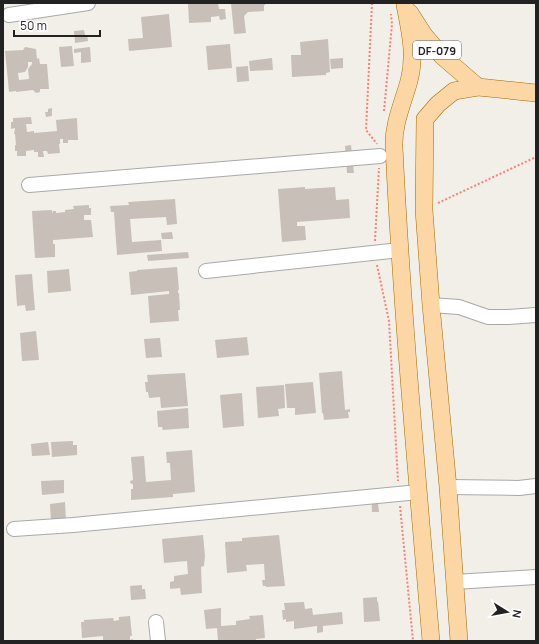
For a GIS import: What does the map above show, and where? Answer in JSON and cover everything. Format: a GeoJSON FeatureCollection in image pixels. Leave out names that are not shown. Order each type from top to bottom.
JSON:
{"type":"FeatureCollection","features":[{"type":"Feature","properties":{"kind":"main road"},"geometry":{"type":"LineString","coordinates":[[404,4],[413,54],[409,80],[386,152],[395,166],[400,250],[431,641]]}},
{"type":"Feature","properties":{"kind":"main road","name":"DF-079"},"geometry":{"type":"LineString","coordinates":[[404,4],[424,35],[442,56],[478,87]]}},
{"type":"Feature","properties":{"kind":"main road"},"geometry":{"type":"LineString","coordinates":[[459,641],[448,486],[431,305],[424,210],[425,119],[438,104],[454,91],[478,87],[536,93]]}},
{"type":"Feature","properties":{"kind":"street"},"geometry":{"type":"LineString","coordinates":[[9,15],[88,3]]}},
{"type":"Feature","properties":{"kind":"street"},"geometry":{"type":"LineString","coordinates":[[29,185],[386,152]]}},
{"type":"Feature","properties":{"kind":"street"},"geometry":{"type":"LineString","coordinates":[[206,271],[400,250]]}},
{"type":"Feature","properties":{"kind":"street"},"geometry":{"type":"LineString","coordinates":[[431,305],[459,307],[488,317],[536,315]]}},
{"type":"Feature","properties":{"kind":"street"},"geometry":{"type":"LineString","coordinates":[[448,486],[519,488],[536,486]]}},
{"type":"Feature","properties":{"kind":"street"},"geometry":{"type":"LineString","coordinates":[[14,529],[81,525],[419,492]]}},
{"type":"Feature","properties":{"kind":"street"},"geometry":{"type":"LineString","coordinates":[[455,582],[536,577]]}},
{"type":"Feature","properties":{"kind":"street"},"geometry":{"type":"LineString","coordinates":[[156,622],[158,641]]}},
{"type":"Feature","properties":{"kind":"path"},"geometry":{"type":"LineString","coordinates":[[372,3],[366,130],[386,152]]}},
{"type":"Feature","properties":{"kind":"path"},"geometry":{"type":"LineString","coordinates":[[424,210],[536,157]]}},
{"type":"Feature","properties":{"kind":"building"},"geometry":{"type":"Polygon","coordinates":[[[188,3],[218,3],[219,9],[225,9],[226,19],[220,20],[219,16],[211,17],[211,22],[189,23],[188,3]]]}},
{"type":"Feature","properties":{"kind":"building"},"geometry":{"type":"Polygon","coordinates":[[[231,3],[265,3],[265,5],[264,11],[248,12],[244,16],[246,33],[234,34],[231,3]]]}},
{"type":"Feature","properties":{"kind":"building"},"geometry":{"type":"Polygon","coordinates":[[[169,14],[172,47],[129,51],[128,39],[143,38],[141,17],[169,14]]]}},
{"type":"Feature","properties":{"kind":"building"},"geometry":{"type":"Polygon","coordinates":[[[84,30],[88,41],[75,43],[74,31],[84,30]]]}},
{"type":"Feature","properties":{"kind":"building"},"geometry":{"type":"Polygon","coordinates":[[[328,39],[330,72],[326,73],[326,75],[292,77],[291,55],[301,55],[300,42],[328,39]]]}},
{"type":"Feature","properties":{"kind":"building"},"geometry":{"type":"Polygon","coordinates":[[[230,44],[232,68],[208,70],[206,46],[230,44]]]}},
{"type":"Feature","properties":{"kind":"building"},"geometry":{"type":"Polygon","coordinates":[[[72,46],[74,66],[61,67],[59,47],[72,46]]]}},
{"type":"Feature","properties":{"kind":"building"},"geometry":{"type":"Polygon","coordinates":[[[25,47],[36,49],[37,59],[39,58],[40,64],[47,64],[49,89],[40,89],[40,92],[36,93],[33,90],[9,92],[5,51],[23,50],[25,47]],[[28,62],[28,67],[25,72],[18,73],[19,80],[29,79],[28,69],[32,62],[28,62]]]}},
{"type":"Feature","properties":{"kind":"building"},"geometry":{"type":"Polygon","coordinates":[[[90,47],[91,62],[81,63],[81,52],[74,53],[74,49],[90,47]]]}},
{"type":"Feature","properties":{"kind":"building"},"geometry":{"type":"Polygon","coordinates":[[[272,58],[273,70],[250,71],[249,61],[272,58]]]}},
{"type":"Feature","properties":{"kind":"building"},"geometry":{"type":"Polygon","coordinates":[[[343,58],[343,68],[331,69],[330,59],[343,58]]]}},
{"type":"Feature","properties":{"kind":"building"},"geometry":{"type":"Polygon","coordinates":[[[248,66],[249,81],[237,82],[236,67],[248,66]]]}},
{"type":"Feature","properties":{"kind":"building"},"geometry":{"type":"Polygon","coordinates":[[[52,108],[52,116],[46,117],[45,112],[48,112],[48,109],[52,108]]]}},
{"type":"Feature","properties":{"kind":"building"},"geometry":{"type":"Polygon","coordinates":[[[31,117],[32,124],[26,124],[27,132],[34,131],[34,133],[57,131],[56,120],[77,118],[78,140],[68,140],[68,143],[63,143],[63,139],[60,139],[60,153],[48,154],[47,151],[43,151],[44,157],[38,157],[38,152],[34,152],[34,150],[26,151],[26,156],[17,156],[17,151],[15,151],[15,128],[11,129],[11,122],[13,122],[13,118],[31,117]]]}},
{"type":"Feature","properties":{"kind":"building"},"geometry":{"type":"Polygon","coordinates":[[[351,145],[354,173],[347,173],[345,146],[351,145]]]}},
{"type":"Feature","properties":{"kind":"building"},"geometry":{"type":"Polygon","coordinates":[[[305,187],[305,189],[335,187],[336,200],[349,199],[350,218],[297,222],[297,226],[305,226],[306,240],[282,242],[278,189],[305,187]]]}},
{"type":"Feature","properties":{"kind":"building"},"geometry":{"type":"Polygon","coordinates":[[[175,199],[177,224],[167,225],[166,217],[130,219],[132,242],[161,240],[162,251],[117,255],[114,212],[111,212],[110,206],[129,205],[128,202],[175,199]]]}},
{"type":"Feature","properties":{"kind":"building"},"geometry":{"type":"Polygon","coordinates":[[[89,205],[89,208],[91,208],[91,215],[84,215],[84,220],[91,220],[93,237],[53,240],[53,244],[55,244],[55,257],[35,258],[32,211],[52,210],[52,213],[53,211],[56,211],[56,213],[74,209],[73,206],[89,205]]]}},
{"type":"Feature","properties":{"kind":"building"},"geometry":{"type":"Polygon","coordinates":[[[172,232],[173,239],[162,239],[161,233],[172,232]]]}},
{"type":"Feature","properties":{"kind":"building"},"geometry":{"type":"Polygon","coordinates":[[[188,252],[189,258],[148,261],[147,255],[188,252]]]}},
{"type":"Feature","properties":{"kind":"building"},"geometry":{"type":"Polygon","coordinates":[[[177,267],[180,310],[178,310],[179,321],[150,323],[148,296],[169,294],[169,291],[131,295],[129,272],[177,267]]]}},
{"type":"Feature","properties":{"kind":"building"},"geometry":{"type":"Polygon","coordinates":[[[69,269],[71,291],[48,293],[47,271],[69,269]]]}},
{"type":"Feature","properties":{"kind":"building"},"geometry":{"type":"Polygon","coordinates":[[[32,274],[35,310],[26,311],[25,305],[17,306],[15,275],[32,274]]]}},
{"type":"Feature","properties":{"kind":"building"},"geometry":{"type":"Polygon","coordinates":[[[36,331],[39,360],[22,361],[20,333],[36,331]]]}},
{"type":"Feature","properties":{"kind":"building"},"geometry":{"type":"Polygon","coordinates":[[[247,337],[249,355],[217,358],[215,340],[247,337]]]}},
{"type":"Feature","properties":{"kind":"building"},"geometry":{"type":"Polygon","coordinates":[[[160,338],[162,357],[146,358],[144,339],[160,338]]]}},
{"type":"Feature","properties":{"kind":"building"},"geometry":{"type":"Polygon","coordinates":[[[342,371],[345,410],[350,409],[350,412],[348,412],[349,418],[324,420],[322,413],[319,373],[342,371]]]}},
{"type":"Feature","properties":{"kind":"building"},"geometry":{"type":"Polygon","coordinates":[[[185,373],[188,406],[161,408],[160,397],[149,398],[148,392],[146,392],[145,382],[148,382],[147,375],[185,373]]]}},
{"type":"Feature","properties":{"kind":"building"},"geometry":{"type":"Polygon","coordinates":[[[313,382],[316,413],[295,415],[295,408],[287,408],[285,384],[313,382]]]}},
{"type":"Feature","properties":{"kind":"building"},"geometry":{"type":"Polygon","coordinates":[[[284,385],[285,408],[278,409],[279,416],[258,418],[256,387],[284,385]]]}},
{"type":"Feature","properties":{"kind":"building"},"geometry":{"type":"Polygon","coordinates":[[[242,393],[244,426],[223,428],[220,395],[242,393]]]}},
{"type":"Feature","properties":{"kind":"building"},"geometry":{"type":"Polygon","coordinates":[[[188,408],[189,428],[163,430],[162,427],[158,427],[157,411],[188,408]]]}},
{"type":"Feature","properties":{"kind":"building"},"geometry":{"type":"Polygon","coordinates":[[[73,441],[73,445],[77,445],[77,455],[52,457],[51,442],[73,441]]]}},
{"type":"Feature","properties":{"kind":"building"},"geometry":{"type":"Polygon","coordinates":[[[48,442],[50,455],[32,456],[31,444],[48,442]]]}},
{"type":"Feature","properties":{"kind":"building"},"geometry":{"type":"Polygon","coordinates":[[[192,450],[195,492],[173,494],[173,497],[131,500],[131,489],[133,489],[133,484],[131,484],[130,481],[133,480],[131,457],[144,456],[146,482],[171,480],[170,463],[167,463],[166,452],[192,450]]]}},
{"type":"Feature","properties":{"kind":"building"},"geometry":{"type":"Polygon","coordinates":[[[64,480],[64,493],[42,495],[41,481],[64,480]]]}},
{"type":"Feature","properties":{"kind":"building"},"geometry":{"type":"Polygon","coordinates":[[[371,493],[377,493],[379,512],[372,512],[371,493]]]}},
{"type":"Feature","properties":{"kind":"building"},"geometry":{"type":"Polygon","coordinates":[[[65,502],[66,521],[51,522],[50,504],[65,502]]]}},
{"type":"Feature","properties":{"kind":"building"},"geometry":{"type":"Polygon","coordinates":[[[203,535],[205,556],[204,566],[201,567],[202,593],[181,595],[180,588],[170,589],[170,582],[174,581],[174,576],[188,574],[187,561],[164,563],[162,539],[203,535]]]}},
{"type":"Feature","properties":{"kind":"building"},"geometry":{"type":"Polygon","coordinates":[[[279,535],[285,586],[263,586],[262,580],[265,580],[264,564],[246,565],[247,571],[227,573],[225,542],[242,541],[242,538],[279,535]]]}},
{"type":"Feature","properties":{"kind":"building"},"geometry":{"type":"Polygon","coordinates":[[[142,585],[142,589],[145,589],[146,599],[131,600],[130,586],[142,585]]]}},
{"type":"Feature","properties":{"kind":"building"},"geometry":{"type":"Polygon","coordinates":[[[377,597],[380,621],[364,622],[363,598],[377,597]]]}},
{"type":"Feature","properties":{"kind":"building"},"geometry":{"type":"Polygon","coordinates":[[[304,602],[305,609],[312,608],[313,615],[342,612],[343,624],[323,626],[323,632],[317,633],[317,626],[294,629],[294,621],[286,622],[286,619],[283,620],[282,610],[285,610],[284,603],[304,602]]]}},
{"type":"Feature","properties":{"kind":"building"},"geometry":{"type":"Polygon","coordinates":[[[221,608],[221,626],[236,625],[236,621],[250,619],[249,616],[263,615],[265,638],[256,639],[256,641],[218,641],[217,628],[206,629],[204,610],[221,608]]]}},
{"type":"Feature","properties":{"kind":"building"},"geometry":{"type":"Polygon","coordinates":[[[130,616],[132,636],[130,636],[130,640],[133,639],[133,641],[103,641],[103,636],[82,638],[81,622],[84,622],[84,620],[113,618],[114,621],[119,620],[119,617],[130,616]]]}}]}
